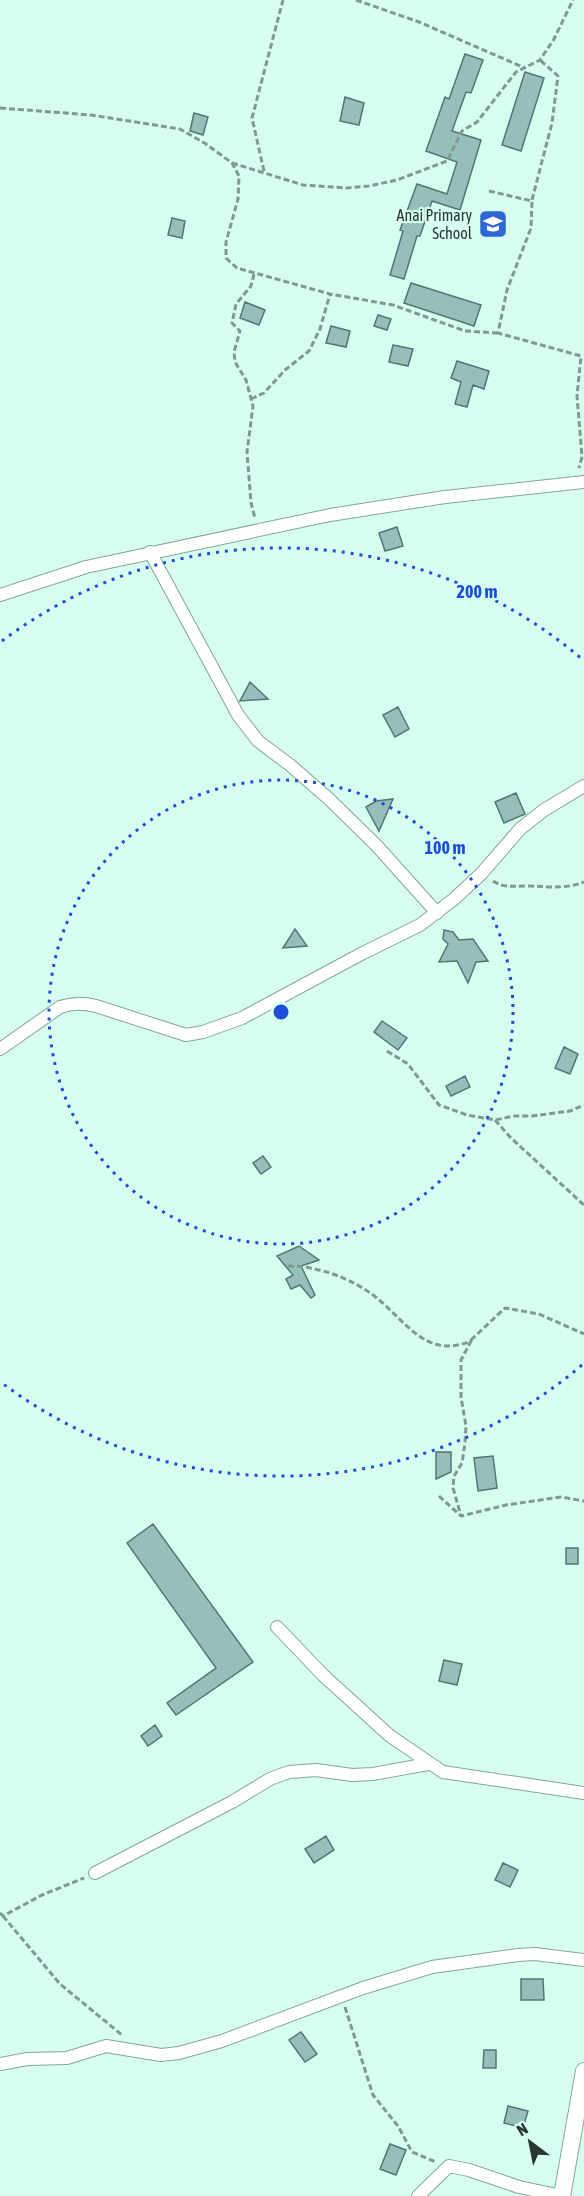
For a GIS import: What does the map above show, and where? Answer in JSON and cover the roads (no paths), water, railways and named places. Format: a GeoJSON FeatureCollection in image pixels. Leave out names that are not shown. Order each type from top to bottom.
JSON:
{"type":"FeatureCollection","features":[{"type":"Feature","properties":{"kind":"main road"},"geometry":{"type":"LineString","coordinates":[[562,2196],[584,2071]]}},
{"type":"Feature","properties":{"kind":"street"},"geometry":{"type":"LineString","coordinates":[[0,595],[86,567],[258,529],[433,499],[580,482]]}},
{"type":"Feature","properties":{"kind":"street"},"geometry":{"type":"LineString","coordinates":[[150,552],[238,715],[254,736],[266,749],[290,765],[329,799],[377,846],[437,913]]}},
{"type":"Feature","properties":{"kind":"street"},"geometry":{"type":"LineString","coordinates":[[0,1049],[60,1007],[71,1004],[96,1006],[186,1035],[203,1032],[242,1018],[420,925],[481,874],[520,829],[544,810],[584,786]]}},
{"type":"Feature","properties":{"kind":"street"},"geometry":{"type":"LineString","coordinates":[[277,1627],[324,1676],[390,1737],[428,1764],[443,1772],[584,1793]]}},
{"type":"Feature","properties":{"kind":"street"},"geometry":{"type":"LineString","coordinates":[[95,1873],[202,1818],[270,1779],[289,1772],[316,1770],[352,1775],[373,1774],[428,1764]]}},
{"type":"Feature","properties":{"kind":"street"},"geometry":{"type":"LineString","coordinates":[[0,2064],[27,2059],[67,2058],[106,2046],[146,2054],[179,2053],[222,2041],[397,1977],[457,1962],[535,1954],[584,1960]]}},
{"type":"Feature","properties":{"kind":"street"},"geometry":{"type":"LineString","coordinates":[[418,2196],[449,2166],[469,2170],[519,2187],[562,2196]]}},
{"type":"Feature","properties":{"kind":"place","name":"Anai Primary School"},"geometry":{"type":"Point","coordinates":[493,224]}}]}
